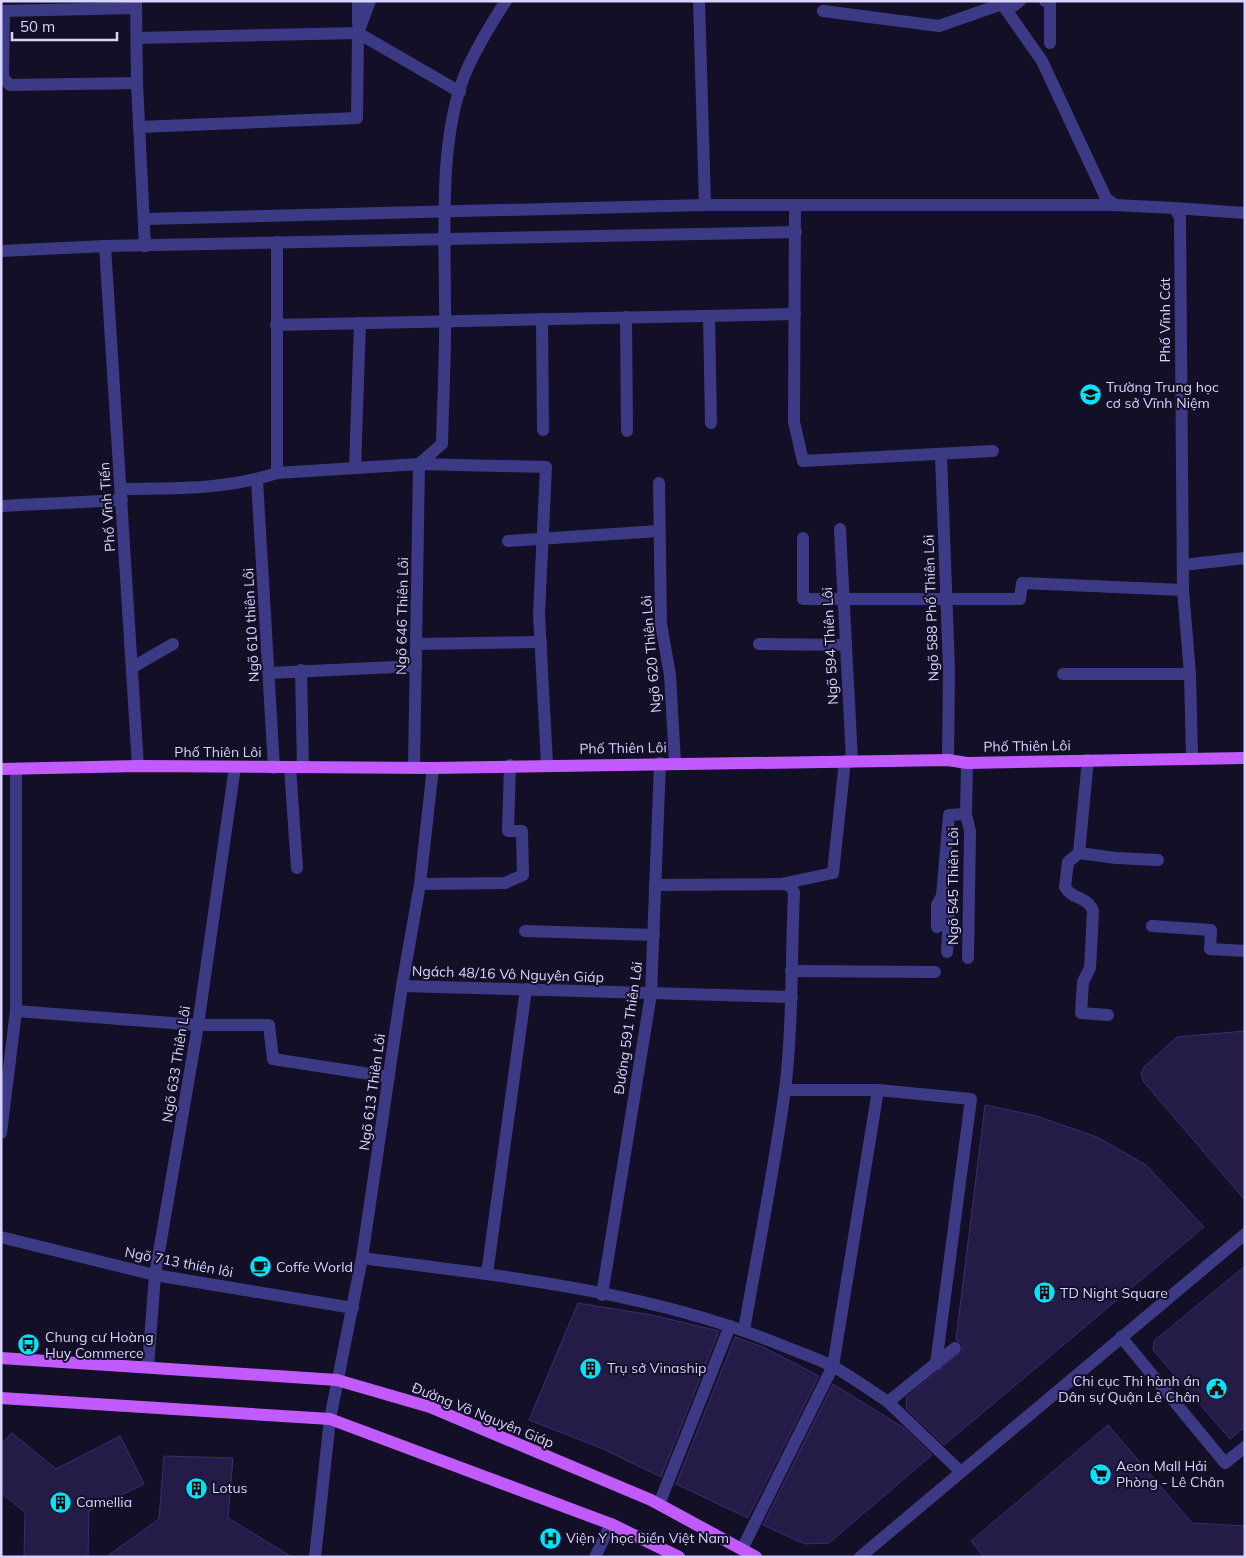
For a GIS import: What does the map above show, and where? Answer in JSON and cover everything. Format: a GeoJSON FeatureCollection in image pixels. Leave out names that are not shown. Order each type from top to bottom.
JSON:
{"type":"FeatureCollection","features":[{"type":"Feature","properties":{"kind":"main road","name":"Phố Thiên Lôi"},"geometry":{"type":"LineString","coordinates":[[1,769],[138,766],[433,768],[546,764],[948,760],[967,763],[1192,757],[1245,758]]}},
{"type":"Feature","properties":{"kind":"main road","name":"Đường Võ Nguyên Giáp"},"geometry":{"type":"LineString","coordinates":[[1,1358],[148,1366],[337,1380],[430,1407],[659,1504],[756,1557]]}},
{"type":"Feature","properties":{"kind":"main road"},"geometry":{"type":"LineString","coordinates":[[1,1398],[330,1419],[611,1524],[679,1557]]}},
{"type":"Feature","properties":{"kind":"street"},"geometry":{"type":"LineString","coordinates":[[139,127],[357,118],[358,1]]}},
{"type":"Feature","properties":{"kind":"street"},"geometry":{"type":"LineString","coordinates":[[358,33],[370,1]]}},
{"type":"Feature","properties":{"kind":"street"},"geometry":{"type":"LineString","coordinates":[[419,464],[442,444],[446,321],[445,210],[449,142],[460,92],[468,68],[506,1]]}},
{"type":"Feature","properties":{"kind":"street"},"geometry":{"type":"LineString","coordinates":[[699,1],[704,205]]}},
{"type":"Feature","properties":{"kind":"street"},"geometry":{"type":"LineString","coordinates":[[823,11],[939,26],[1020,1]]}},
{"type":"Feature","properties":{"kind":"street"},"geometry":{"type":"LineString","coordinates":[[1045,1],[1050,2],[1050,43]]}},
{"type":"Feature","properties":{"kind":"street"},"geometry":{"type":"LineString","coordinates":[[137,83],[10,85],[3,78],[3,11],[136,4],[137,83],[145,246]]}},
{"type":"Feature","properties":{"kind":"street"},"geometry":{"type":"LineString","coordinates":[[1003,5],[1042,60],[1106,198],[1115,205]]}},
{"type":"Feature","properties":{"kind":"street"},"geometry":{"type":"LineString","coordinates":[[136,38],[358,33],[460,92]]}},
{"type":"Feature","properties":{"kind":"street"},"geometry":{"type":"LineString","coordinates":[[144,219],[704,205],[1115,205],[1245,213]]}},
{"type":"Feature","properties":{"kind":"street"},"geometry":{"type":"LineString","coordinates":[[795,206],[794,422],[803,461],[941,455],[993,450]]}},
{"type":"Feature","properties":{"kind":"street","name":"Phố Vĩnh Cát"},"geometry":{"type":"LineString","coordinates":[[1174,208],[1180,217],[1183,590],[1190,674],[1192,757]]}},
{"type":"Feature","properties":{"kind":"street"},"geometry":{"type":"LineString","coordinates":[[1,251],[105,246],[796,232]]}},
{"type":"Feature","properties":{"kind":"street"},"geometry":{"type":"LineString","coordinates":[[277,242],[277,473]]}},
{"type":"Feature","properties":{"kind":"street","name":"Phố Vĩnh Tiến"},"geometry":{"type":"LineString","coordinates":[[105,246],[138,766]]}},
{"type":"Feature","properties":{"kind":"street"},"geometry":{"type":"LineString","coordinates":[[276,325],[795,314]]}},
{"type":"Feature","properties":{"kind":"street"},"geometry":{"type":"LineString","coordinates":[[709,316],[711,423]]}},
{"type":"Feature","properties":{"kind":"street"},"geometry":{"type":"LineString","coordinates":[[626,317],[627,431]]}},
{"type":"Feature","properties":{"kind":"street"},"geometry":{"type":"LineString","coordinates":[[542,319],[543,430]]}},
{"type":"Feature","properties":{"kind":"street"},"geometry":{"type":"LineString","coordinates":[[355,468],[360,323]]}},
{"type":"Feature","properties":{"kind":"street","name":"Ngõ 588 Phố Thiên Lôi"},"geometry":{"type":"LineString","coordinates":[[941,455],[949,669],[948,760]]}},
{"type":"Feature","properties":{"kind":"street"},"geometry":{"type":"LineString","coordinates":[[1,506],[121,494],[210,488],[257,480],[277,473],[419,464],[546,467],[540,614],[546,764]]}},
{"type":"Feature","properties":{"kind":"street","name":"Ngõ 646 Thiên Lôi"},"geometry":{"type":"LineString","coordinates":[[414,768],[419,464]]}},
{"type":"Feature","properties":{"kind":"street","name":"Ngõ 610 thiên Lôi"},"geometry":{"type":"LineString","coordinates":[[257,480],[274,768]]}},
{"type":"Feature","properties":{"kind":"street","name":"Ngõ 620 Thiên Lôi"},"geometry":{"type":"LineString","coordinates":[[659,483],[660,624],[670,675],[675,763]]}},
{"type":"Feature","properties":{"kind":"street","name":"Ngõ 594 Thiên Lôi"},"geometry":{"type":"LineString","coordinates":[[780,884],[833,873],[848,761],[840,529]]}},
{"type":"Feature","properties":{"kind":"street"},"geometry":{"type":"LineString","coordinates":[[508,541],[660,531]]}},
{"type":"Feature","properties":{"kind":"street"},"geometry":{"type":"LineString","coordinates":[[803,538],[803,599],[1020,599],[1022,583],[1183,590]]}},
{"type":"Feature","properties":{"kind":"street"},"geometry":{"type":"LineString","coordinates":[[1183,565],[1245,558]]}},
{"type":"Feature","properties":{"kind":"street"},"geometry":{"type":"LineString","coordinates":[[416,644],[541,642]]}},
{"type":"Feature","properties":{"kind":"street"},"geometry":{"type":"LineString","coordinates":[[133,667],[173,644]]}},
{"type":"Feature","properties":{"kind":"street"},"geometry":{"type":"LineString","coordinates":[[759,644],[844,644]]}},
{"type":"Feature","properties":{"kind":"street"},"geometry":{"type":"LineString","coordinates":[[269,673],[300,670],[416,666]]}},
{"type":"Feature","properties":{"kind":"street"},"geometry":{"type":"LineString","coordinates":[[297,868],[297,767],[300,670]]}},
{"type":"Feature","properties":{"kind":"street"},"geometry":{"type":"LineString","coordinates":[[1062,674],[1190,674]]}},
{"type":"Feature","properties":{"kind":"street"},"geometry":{"type":"LineString","coordinates":[[1088,760],[1079,853],[1068,862],[1065,887],[1071,895],[1085,899],[1091,904],[1093,911],[1090,968],[1084,982],[1081,1013],[1108,1015]]}},
{"type":"Feature","properties":{"kind":"street","name":"Đường 591 Thiên Lôi"},"geometry":{"type":"LineString","coordinates":[[602,1295],[651,994],[660,763]]}},
{"type":"Feature","properties":{"kind":"street","name":"Ngõ 545 Thiên Lôi"},"geometry":{"type":"LineString","coordinates":[[967,763],[966,814],[970,831],[968,958]]}},
{"type":"Feature","properties":{"kind":"street"},"geometry":{"type":"LineString","coordinates":[[420,884],[505,883],[523,875],[522,831],[508,831],[510,765]]}},
{"type":"Feature","properties":{"kind":"street","name":"Ngõ 633 Thiên Lôi"},"geometry":{"type":"LineString","coordinates":[[148,1366],[155,1275],[198,1025],[235,768]]}},
{"type":"Feature","properties":{"kind":"street","name":"Ngõ 613 Thiên Lôi"},"geometry":{"type":"LineString","coordinates":[[315,1557],[330,1419],[362,1258],[402,986],[420,884],[433,768]]}},
{"type":"Feature","properties":{"kind":"street"},"geometry":{"type":"LineString","coordinates":[[1,1133],[16,1011],[16,769]]}},
{"type":"Feature","properties":{"kind":"street","name":"Ngõ 545 Thiên Lôi"},"geometry":{"type":"LineString","coordinates":[[947,952],[949,911],[942,896],[949,815],[966,814]]}},
{"type":"Feature","properties":{"kind":"street"},"geometry":{"type":"LineString","coordinates":[[1079,853],[1116,858],[1158,860]]}},
{"type":"Feature","properties":{"kind":"street"},"geometry":{"type":"LineString","coordinates":[[655,884],[780,884],[790,886],[794,892],[792,997],[785,1090],[744,1330]]}},
{"type":"Feature","properties":{"kind":"street"},"geometry":{"type":"LineString","coordinates":[[937,927],[937,905],[942,896]]}},
{"type":"Feature","properties":{"kind":"street"},"geometry":{"type":"LineString","coordinates":[[1152,926],[1211,930],[1210,949],[1245,951]]}},
{"type":"Feature","properties":{"kind":"street"},"geometry":{"type":"LineString","coordinates":[[525,932],[654,935]]}},
{"type":"Feature","properties":{"kind":"street"},"geometry":{"type":"LineString","coordinates":[[791,971],[935,972]]}},
{"type":"Feature","properties":{"kind":"street","name":"Ngách 48/16 Vô Nguyên Giáp"},"geometry":{"type":"LineString","coordinates":[[402,986],[792,997]]}},
{"type":"Feature","properties":{"kind":"street"},"geometry":{"type":"LineString","coordinates":[[487,1274],[526,989]]}},
{"type":"Feature","properties":{"kind":"street"},"geometry":{"type":"LineString","coordinates":[[16,1011],[198,1025],[269,1025],[273,1059],[389,1076]]}},
{"type":"Feature","properties":{"kind":"street"},"geometry":{"type":"LineString","coordinates":[[785,1090],[878,1090],[971,1099],[936,1364]]}},
{"type":"Feature","properties":{"kind":"street"},"geometry":{"type":"LineString","coordinates":[[742,1550],[833,1366],[878,1090]]}},
{"type":"Feature","properties":{"kind":"street"},"geometry":{"type":"LineString","coordinates":[[860,1557],[960,1471],[1245,1234]]}},
{"type":"Feature","properties":{"kind":"street","name":"Ngõ 713 thiên lôi"},"geometry":{"type":"LineString","coordinates":[[1,1237],[155,1275],[353,1308]]}},
{"type":"Feature","properties":{"kind":"street"},"geometry":{"type":"LineString","coordinates":[[362,1258],[487,1274],[602,1295],[679,1311],[744,1330],[833,1366],[888,1402],[960,1471]]}},
{"type":"Feature","properties":{"kind":"street"},"geometry":{"type":"LineString","coordinates":[[659,1504],[730,1326]]}},
{"type":"Feature","properties":{"kind":"street"},"geometry":{"type":"LineString","coordinates":[[1121,1337],[1225,1463],[1245,1447]]}},
{"type":"Feature","properties":{"kind":"street"},"geometry":{"type":"LineString","coordinates":[[888,1402],[955,1348]]}},
{"type":"Feature","properties":{"kind":"street"},"geometry":{"type":"LineString","coordinates":[[595,1557],[611,1524]]}},
{"type":"Feature","properties":{"kind":"building"},"geometry":{"type":"Polygon","coordinates":[[[1245,1031],[1245,1200],[1143,1081],[1141,1073],[1145,1066],[1177,1037],[1245,1031]]]}},
{"type":"Feature","properties":{"kind":"building","name":"TD Night Square"},"geometry":{"type":"Polygon","coordinates":[[[985,1105],[1033,1115],[1097,1137],[1146,1165],[1204,1227],[944,1445],[906,1408],[907,1397],[963,1350],[962,1343],[956,1340],[985,1105]]]}},
{"type":"Feature","properties":{"kind":"building","name":"Chi cục Thi hành án Dân sự Quận Lê Chân"},"geometry":{"type":"Polygon","coordinates":[[[1245,1266],[1245,1427],[1230,1439],[1153,1350],[1154,1341],[1245,1266]]]}},
{"type":"Feature","properties":{"kind":"building"},"geometry":{"type":"Polygon","coordinates":[[[578,1303],[652,1315],[719,1331],[661,1477],[601,1448],[529,1420],[578,1303]]]}},
{"type":"Feature","properties":{"kind":"building"},"geometry":{"type":"Polygon","coordinates":[[[735,1337],[763,1347],[819,1376],[748,1518],[676,1484],[735,1337]]]}},
{"type":"Feature","properties":{"kind":"building"},"geometry":{"type":"Polygon","coordinates":[[[833,1384],[904,1428],[932,1455],[829,1543],[805,1544],[763,1525],[833,1384]]]}},
{"type":"Feature","properties":{"kind":"building","name":"Aeon Mall Hải Phòng - Lê Chân"},"geometry":{"type":"Polygon","coordinates":[[[1108,1425],[1192,1523],[1245,1526],[1245,1557],[984,1557],[971,1541],[1108,1425]]]}},
{"type":"Feature","properties":{"kind":"building","name":"Camellia"},"geometry":{"type":"Polygon","coordinates":[[[12,1433],[56,1469],[120,1436],[144,1484],[89,1511],[88,1557],[24,1557],[25,1512],[1,1493],[1,1444],[12,1433]]]}},
{"type":"Feature","properties":{"kind":"building","name":"Lotus"},"geometry":{"type":"Polygon","coordinates":[[[164,1456],[233,1458],[228,1518],[292,1557],[106,1557],[159,1519],[164,1456]]]}},
{"type":"Feature","properties":{"kind":"place","name":"Trường Trung học cơ sở Vĩnh Niệm"},"geometry":{"type":"Point","coordinates":[1090,395]}},
{"type":"Feature","properties":{"kind":"place","name":"Coffe World"},"geometry":{"type":"Point","coordinates":[260,1267]}},
{"type":"Feature","properties":{"kind":"place","name":"TD Night Square"},"geometry":{"type":"Point","coordinates":[1044,1293]}},
{"type":"Feature","properties":{"kind":"place","name":"Chung cư Hoàng Huy Commerce"},"geometry":{"type":"Point","coordinates":[29,1345]}},
{"type":"Feature","properties":{"kind":"place","name":"Trụ sở Vinaship"},"geometry":{"type":"Point","coordinates":[591,1368]}},
{"type":"Feature","properties":{"kind":"place","name":"Chi cục Thi hành án Dân sự Quận Lê Chân"},"geometry":{"type":"Point","coordinates":[1216,1389]}},
{"type":"Feature","properties":{"kind":"place","name":"Aeon Mall Hải Phòng - Lê Chân"},"geometry":{"type":"Point","coordinates":[1100,1474]}},
{"type":"Feature","properties":{"kind":"place","name":"Lotus"},"geometry":{"type":"Point","coordinates":[196,1488]}},
{"type":"Feature","properties":{"kind":"place","name":"Camellia"},"geometry":{"type":"Point","coordinates":[60,1502]}},
{"type":"Feature","properties":{"kind":"place","name":"Viện Y học biển Việt Nam"},"geometry":{"type":"Point","coordinates":[550,1538]}}]}
